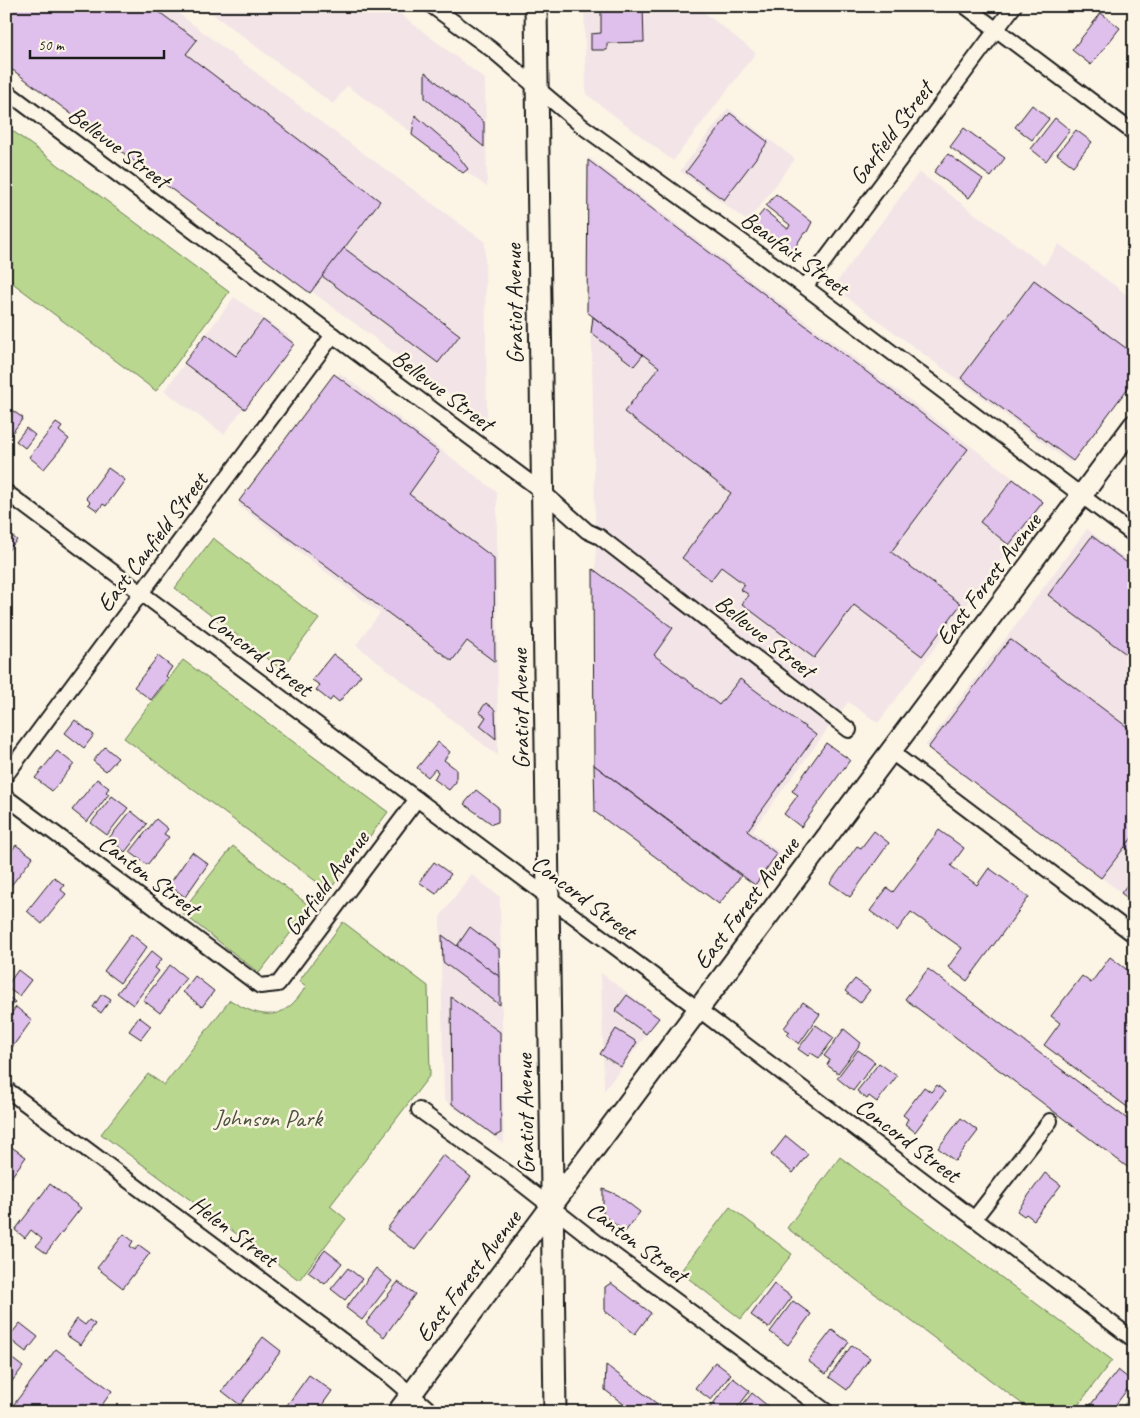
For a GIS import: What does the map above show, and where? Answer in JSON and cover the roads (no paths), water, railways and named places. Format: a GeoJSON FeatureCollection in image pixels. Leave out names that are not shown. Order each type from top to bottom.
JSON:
{"type":"FeatureCollection","features":[{"type":"Feature","properties":{"kind":"main road","name":"Gratiot Avenue"},"geometry":{"type":"LineString","coordinates":[[536,6],[555,1412]]}},
{"type":"Feature","properties":{"kind":"main road","name":"East Forest Avenue"},"geometry":{"type":"LineString","coordinates":[[398,1412],[1134,426]]}},
{"type":"Feature","properties":{"kind":"street","name":"Beaufait Street"},"geometry":{"type":"LineString","coordinates":[[432,6],[492,49],[582,126],[804,287],[1134,535]]}},
{"type":"Feature","properties":{"kind":"street"},"geometry":{"type":"LineString","coordinates":[[965,6],[1134,133]]}},
{"type":"Feature","properties":{"kind":"street","name":"Garfield Street"},"geometry":{"type":"LineString","coordinates":[[804,287],[1014,6]]}},
{"type":"Feature","properties":{"kind":"street","name":"Bellevue Street"},"geometry":{"type":"LineString","coordinates":[[6,91],[543,492],[587,531],[600,537],[850,730]]}},
{"type":"Feature","properties":{"kind":"street","name":"East Canfield Street"},"geometry":{"type":"LineString","coordinates":[[6,775],[333,335]]}},
{"type":"Feature","properties":{"kind":"street","name":"Concord Street"},"geometry":{"type":"LineString","coordinates":[[6,492],[698,1009],[1134,1340]]}},
{"type":"Feature","properties":{"kind":"street"},"geometry":{"type":"LineString","coordinates":[[890,751],[1134,935]]}},
{"type":"Feature","properties":{"kind":"street","name":"Canton Street"},"geometry":{"type":"LineString","coordinates":[[6,797],[260,986],[266,987]]}},
{"type":"Feature","properties":{"kind":"street","name":"Garfield Avenue"},"geometry":{"type":"LineString","coordinates":[[266,987],[278,984],[417,799]]}},
{"type":"Feature","properties":{"kind":"street","name":"Helen Street"},"geometry":{"type":"LineString","coordinates":[[6,1089],[412,1393],[432,1412]]}},
{"type":"Feature","properties":{"kind":"street","name":"Canton Street"},"geometry":{"type":"LineString","coordinates":[[418,1110],[552,1206],[600,1245],[827,1412]]}},
{"type":"Feature","properties":{"kind":"street"},"geometry":{"type":"LineString","coordinates":[[974,1219],[1050,1121]]}},
{"type":"Feature","properties":{"kind":"park label","name":"Johnson Park"},"geometry":{"type":"Point","coordinates":[268,1118]}}]}
